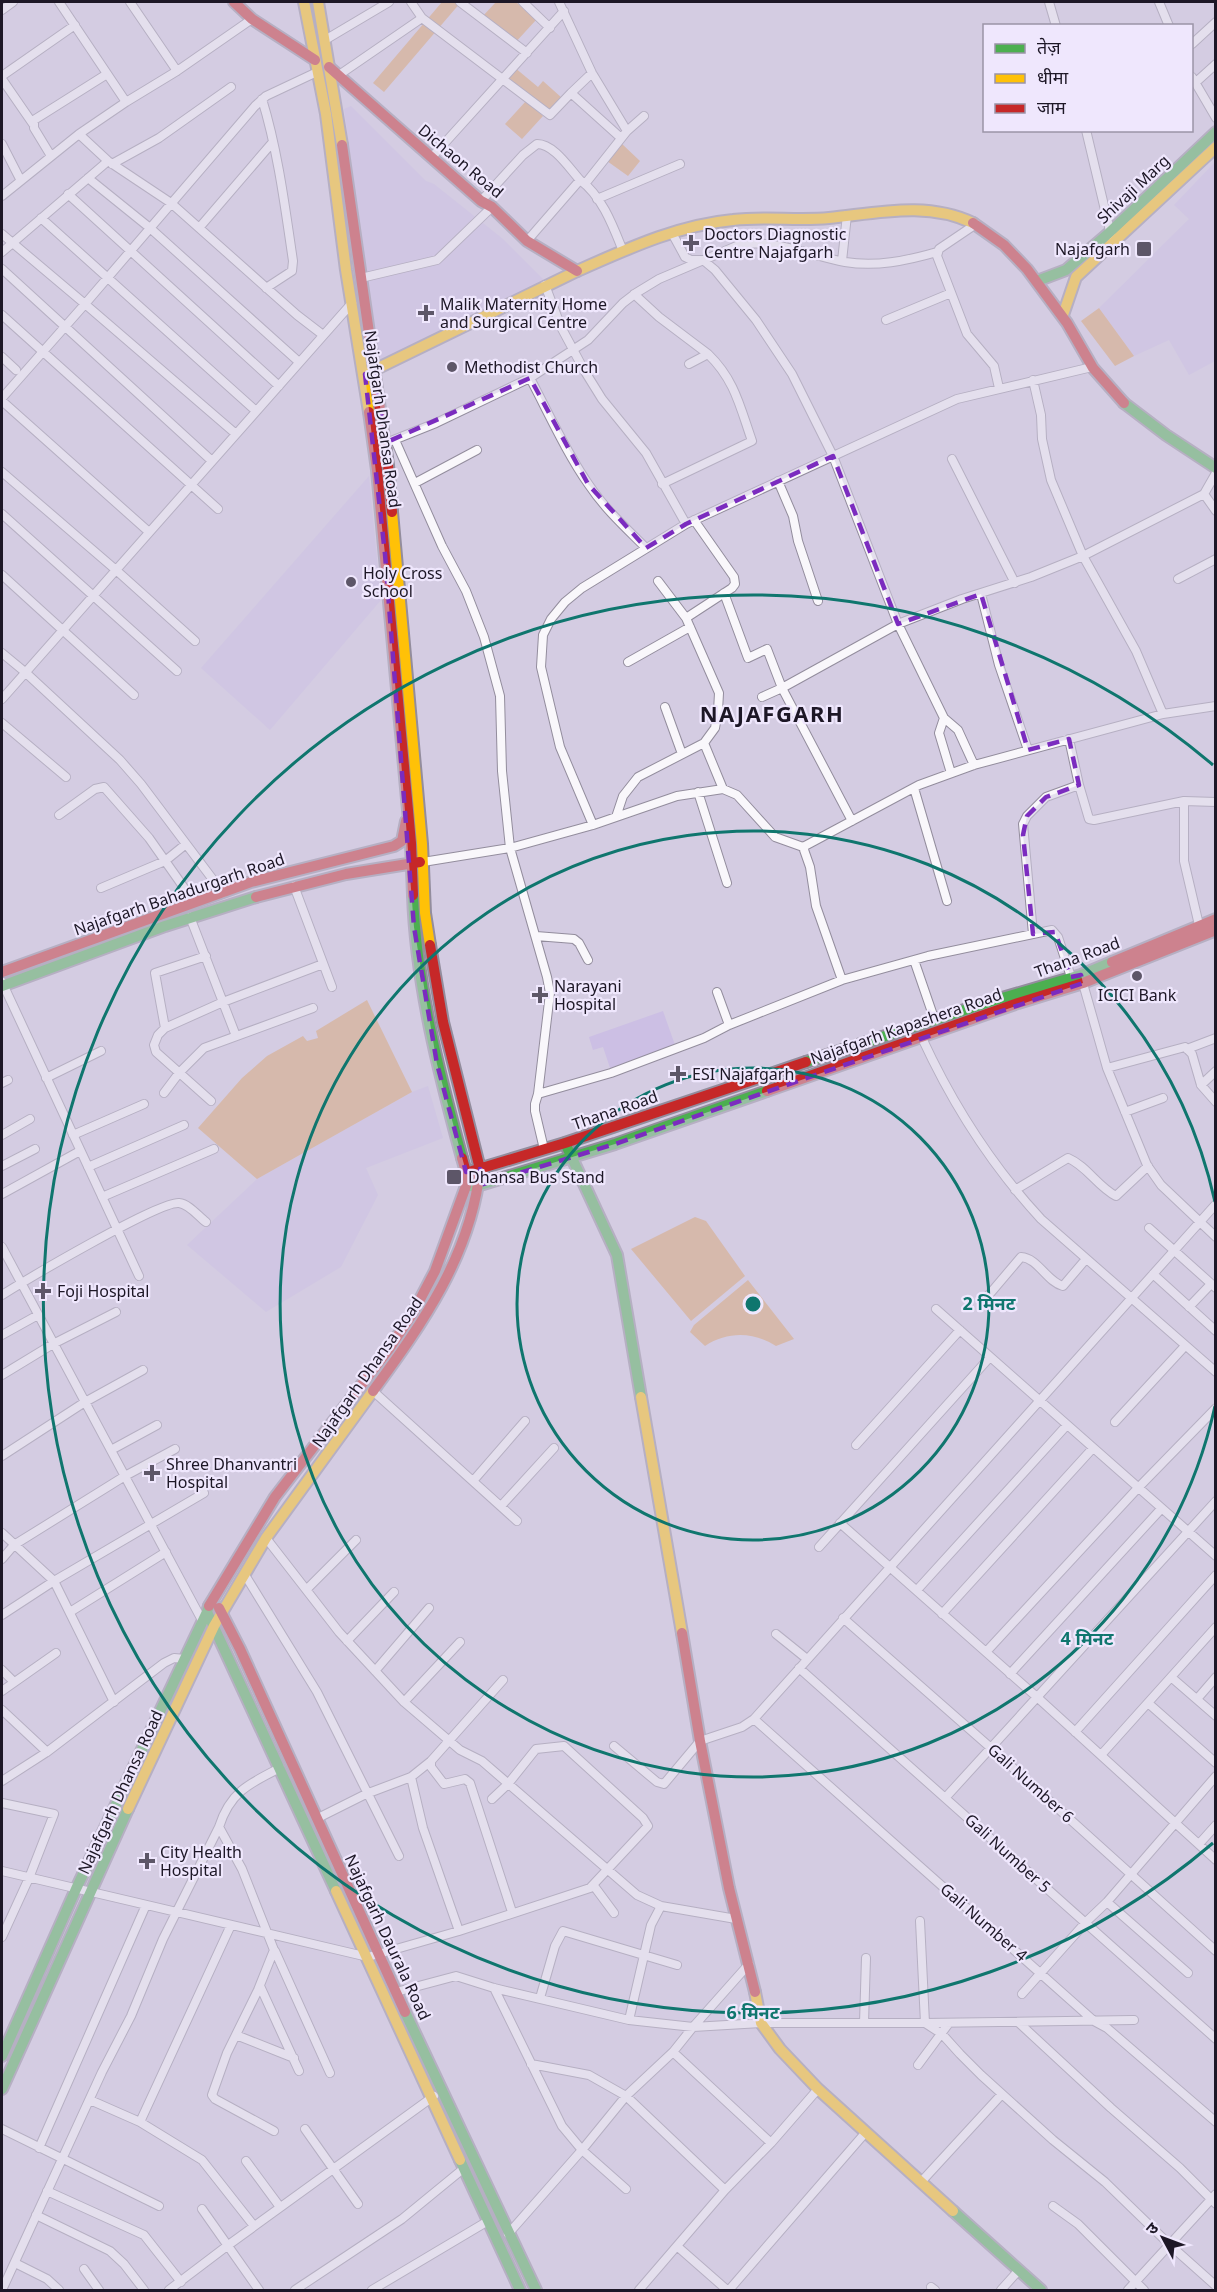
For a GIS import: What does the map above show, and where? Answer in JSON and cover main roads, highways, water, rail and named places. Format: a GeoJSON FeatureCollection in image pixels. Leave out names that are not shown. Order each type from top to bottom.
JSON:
{"type":"FeatureCollection","features":[{"type":"Feature","properties":{"kind":"main road"},"geometry":{"type":"LineString","coordinates":[[234,2],[252,19],[315,60]]}},
{"type":"Feature","properties":{"kind":"main road","name":"Najafgarh Dhansa Road"},"geometry":{"type":"LineString","coordinates":[[304,2],[326,114],[351,303],[390,441],[394,524],[417,788],[417,862]]}},
{"type":"Feature","properties":{"kind":"main road"},"geometry":{"type":"LineString","coordinates":[[318,2],[361,278],[370,372],[545,285],[672,232],[708,224],[754,218],[782,220],[911,207],[945,211],[976,224],[993,235],[1037,281],[1063,315],[1092,367],[1108,386],[1148,423],[1215,468]]}},
{"type":"Feature","properties":{"kind":"main road","name":"Dichaon Road"},"geometry":{"type":"LineString","coordinates":[[315,60],[339,75],[527,240],[577,272]]}},
{"type":"Feature","properties":{"kind":"main road","name":"Shivaji Marg"},"geometry":{"type":"LineString","coordinates":[[1063,315],[1076,277],[1215,132]]}},
{"type":"Feature","properties":{"kind":"main road","name":"Shivaji Marg"},"geometry":{"type":"LineString","coordinates":[[1037,281],[1066,270],[1112,237],[1215,147]]}},
{"type":"Feature","properties":{"kind":"main road","name":"Najafgarh Dhansa Road"},"geometry":{"type":"LineString","coordinates":[[2,2089],[89,1892],[221,1612],[266,1538],[418,1329],[440,1294],[450,1273],[480,1185],[480,1169],[443,1022],[417,862],[411,843],[370,372]]}},
{"type":"Feature","properties":{"kind":"main road","name":"Najafgarh Bahadurgarh Road"},"geometry":{"type":"LineString","coordinates":[[2,972],[194,902],[294,870],[394,846],[402,841],[407,806]]}},
{"type":"Feature","properties":{"kind":"main road"},"geometry":{"type":"LineString","coordinates":[[417,862],[414,927],[437,1064],[466,1179]]}},
{"type":"Feature","properties":{"kind":"main road","name":"Najafgarh Bahadurgarh Road"},"geometry":{"type":"LineString","coordinates":[[2,984],[190,917],[294,886],[350,873],[417,862]]}},
{"type":"Feature","properties":{"kind":"main road","name":"Thana Road"},"geometry":{"type":"LineString","coordinates":[[466,1179],[480,1169],[565,1143],[737,1084],[1078,978],[1215,919]]}},
{"type":"Feature","properties":{"kind":"main road","name":"Najafgarh Kapashera Road"},"geometry":{"type":"LineString","coordinates":[[466,1179],[480,1185],[573,1158],[922,1038],[1078,978],[1215,930]]}},
{"type":"Feature","properties":{"kind":"main road"},"geometry":{"type":"LineString","coordinates":[[565,1143],[617,1256],[700,1741],[736,1920],[760,2023],[780,2049],[818,2089],[1041,2290]]}},
{"type":"Feature","properties":{"kind":"main road","name":"Najafgarh Dhansa Road"},"geometry":{"type":"LineString","coordinates":[[2,2056],[76,1889],[213,1597],[275,1497],[383,1357],[414,1311],[435,1271],[466,1179]]}},
{"type":"Feature","properties":{"kind":"main road","name":"Najafgarh Daurala Road"},"geometry":{"type":"LineString","coordinates":[[213,1597],[240,1649],[396,1992],[536,2290]]}},
{"type":"Feature","properties":{"kind":"main road","name":"Najafgarh Daurala Road"},"geometry":{"type":"LineString","coordinates":[[205,1617],[214,1626],[520,2290]]}},
{"type":"Feature","properties":{"kind":"place","name":"Doctors Diagnostic Centre Najafgarh"},"geometry":{"type":"Point","coordinates":[691,243]}},
{"type":"Feature","properties":{"kind":"place","name":"Najafgarh"},"geometry":{"type":"Point","coordinates":[1144,249]}},
{"type":"Feature","properties":{"kind":"place","name":"Malik Maternity Home and Surgical Centre"},"geometry":{"type":"Point","coordinates":[426,313]}},
{"type":"Feature","properties":{"kind":"place","name":"Methodist Church"},"geometry":{"type":"Point","coordinates":[452,367]}},
{"type":"Feature","properties":{"kind":"place","name":"Holy Cross School"},"geometry":{"type":"Point","coordinates":[351,582]}},
{"type":"Feature","properties":{"kind":"place","name":"ICICI Bank"},"geometry":{"type":"Point","coordinates":[1137,976]}},
{"type":"Feature","properties":{"kind":"place","name":"Narayani Hospital"},"geometry":{"type":"Point","coordinates":[540,995]}},
{"type":"Feature","properties":{"kind":"place","name":"ESI Najafgarh"},"geometry":{"type":"Point","coordinates":[678,1074]}},
{"type":"Feature","properties":{"kind":"place","name":"Dhansa Bus Stand"},"geometry":{"type":"Point","coordinates":[454,1177]}},
{"type":"Feature","properties":{"kind":"place","name":"Foji Hospital"},"geometry":{"type":"Point","coordinates":[43,1291]}},
{"type":"Feature","properties":{"kind":"place","name":"Shree Dhanvantri Hospital"},"geometry":{"type":"Point","coordinates":[152,1473]}},
{"type":"Feature","properties":{"kind":"place","name":"City Health Hospital"},"geometry":{"type":"Point","coordinates":[147,1861]}},
{"type":"Feature","properties":{"kind":"district","name":"NAJAFGARH"},"geometry":{"type":"Point","coordinates":[772,713]}}]}
